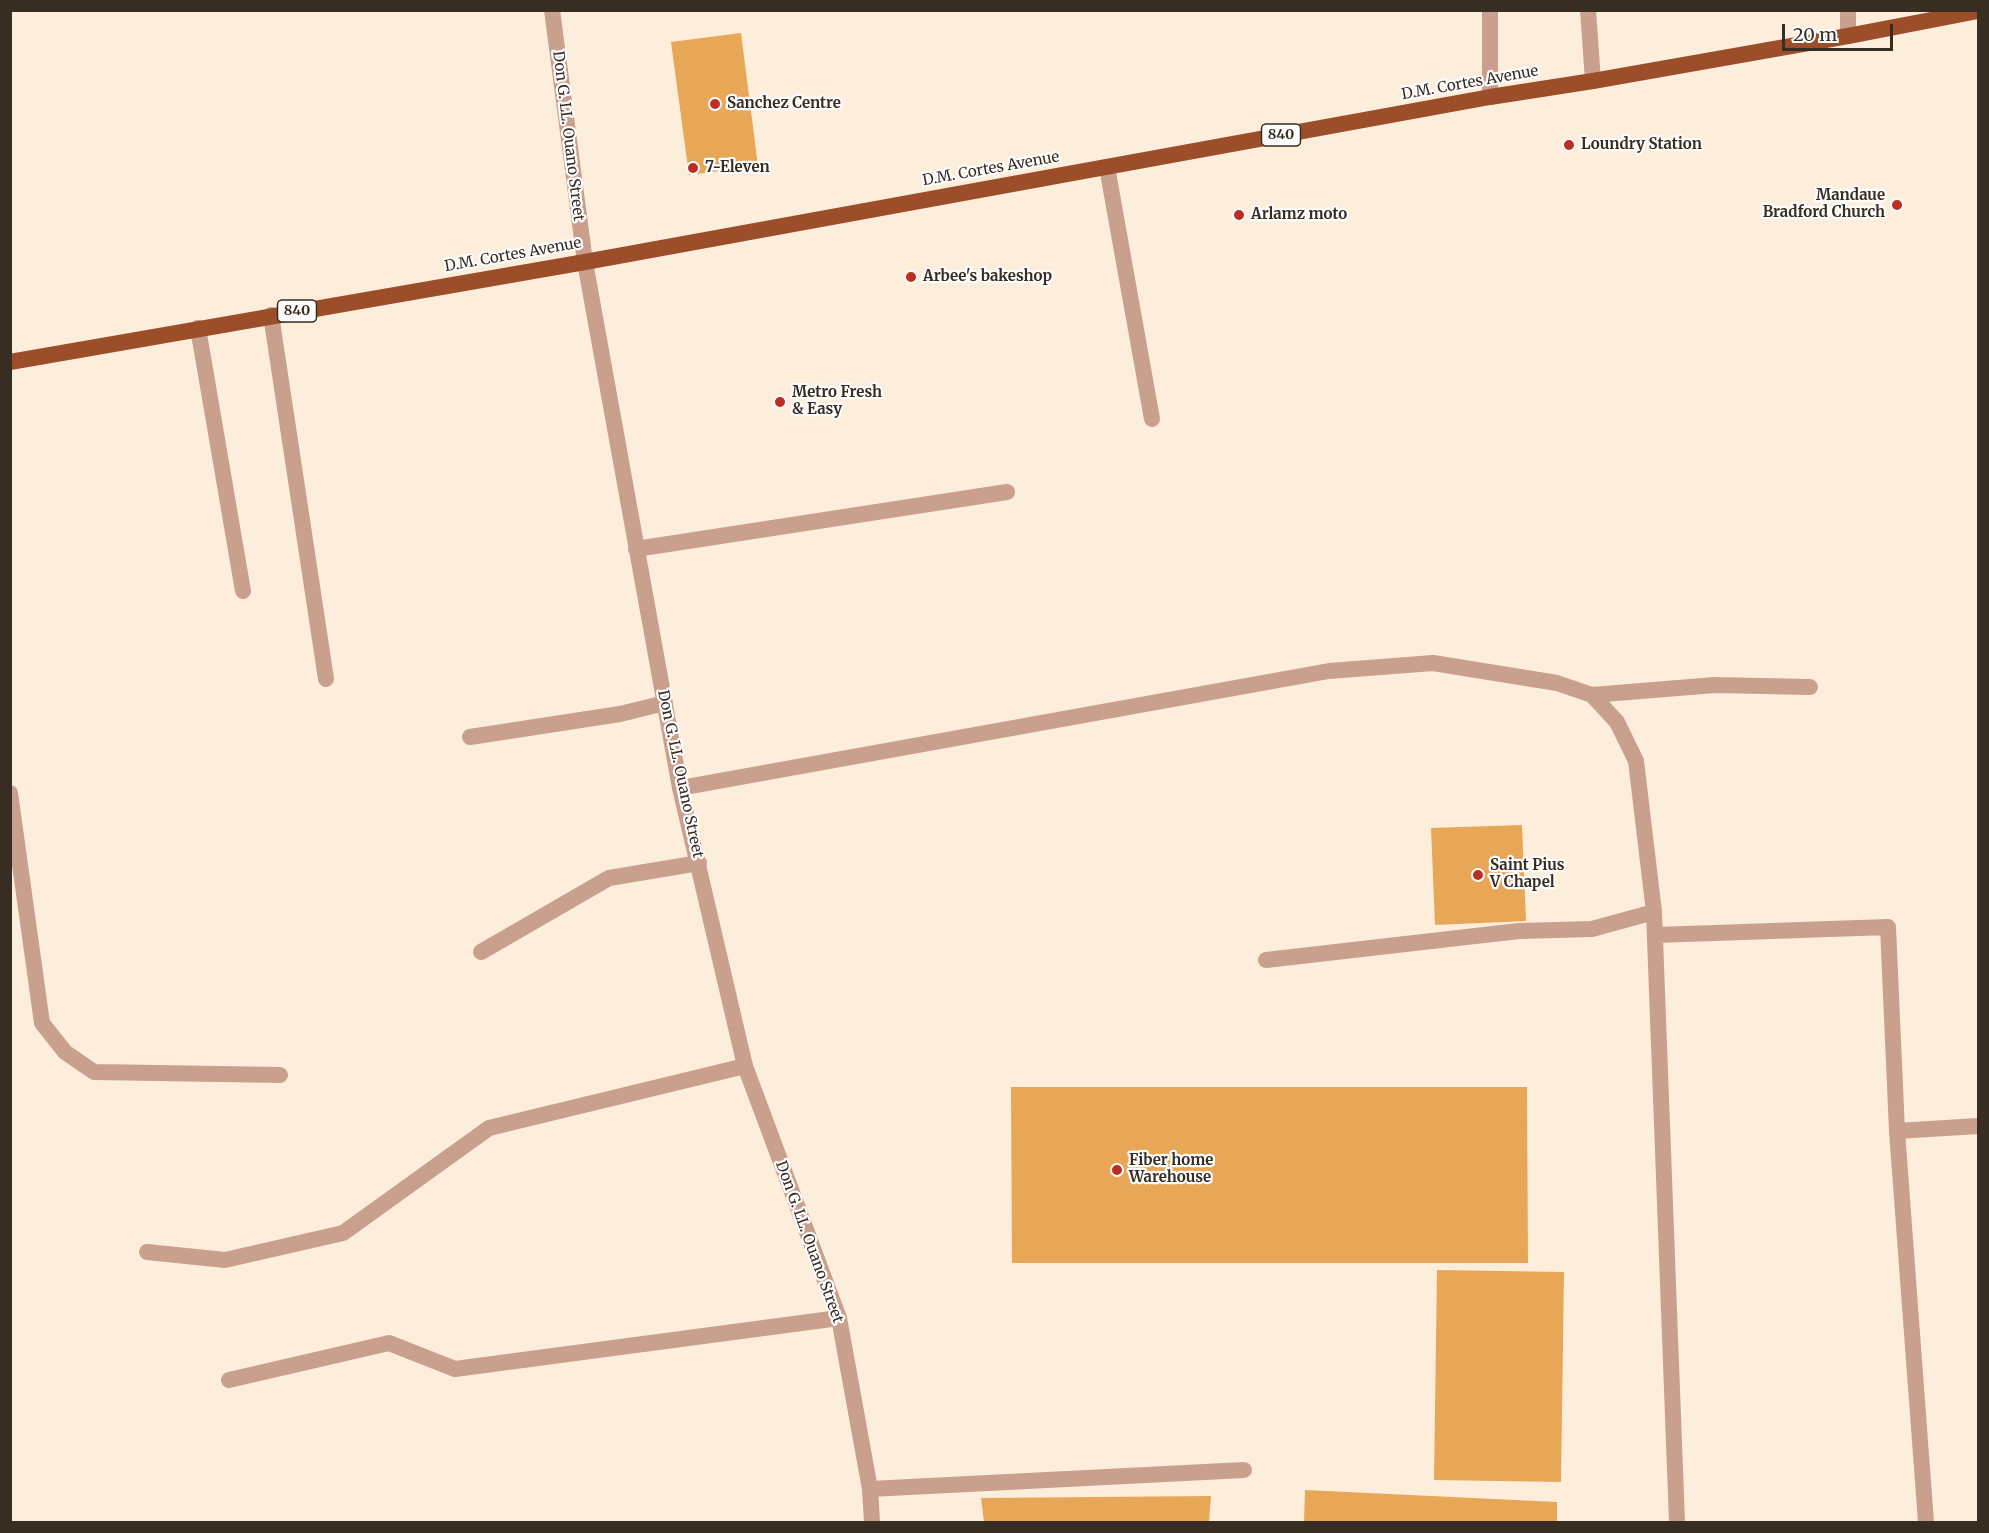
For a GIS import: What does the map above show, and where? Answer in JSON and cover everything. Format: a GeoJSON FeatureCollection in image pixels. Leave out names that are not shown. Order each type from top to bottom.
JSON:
{"type":"FeatureCollection","features":[{"type":"Feature","properties":{"kind":"highway","name":"D.M. Cortes Avenue"},"geometry":{"type":"LineString","coordinates":[[10,362],[585,262],[1490,97],[1593,81],[1978,11]]}},
{"type":"Feature","properties":{"kind":"street","name":"Don G. LL. Ouano Street"},"geometry":{"type":"LineString","coordinates":[[552,10],[585,262],[680,788],[745,1066],[839,1318],[870,1490],[872,1522]]}},
{"type":"Feature","properties":{"kind":"street"},"geometry":{"type":"LineString","coordinates":[[1490,10],[1490,97]]}},
{"type":"Feature","properties":{"kind":"street"},"geometry":{"type":"LineString","coordinates":[[1588,10],[1593,81]]}},
{"type":"Feature","properties":{"kind":"street"},"geometry":{"type":"LineString","coordinates":[[1848,10],[1848,36]]}},
{"type":"Feature","properties":{"kind":"street"},"geometry":{"type":"LineString","coordinates":[[1107,167],[1152,419]]}},
{"type":"Feature","properties":{"kind":"street"},"geometry":{"type":"LineString","coordinates":[[271,315],[326,679]]}},
{"type":"Feature","properties":{"kind":"street"},"geometry":{"type":"LineString","coordinates":[[198,328],[243,591]]}},
{"type":"Feature","properties":{"kind":"street"},"geometry":{"type":"LineString","coordinates":[[636,549],[1007,492]]}},
{"type":"Feature","properties":{"kind":"street"},"geometry":{"type":"LineString","coordinates":[[680,788],[1329,671],[1433,663],[1557,683],[1592,695],[1715,685],[1810,687]]}},
{"type":"Feature","properties":{"kind":"street"},"geometry":{"type":"LineString","coordinates":[[1592,695],[1617,722],[1636,761],[1654,912],[1677,1522]]}},
{"type":"Feature","properties":{"kind":"street"},"geometry":{"type":"LineString","coordinates":[[470,737],[620,714],[665,703]]}},
{"type":"Feature","properties":{"kind":"street"},"geometry":{"type":"LineString","coordinates":[[10,793],[42,1023],[65,1052],[94,1072],[280,1075]]}},
{"type":"Feature","properties":{"kind":"street"},"geometry":{"type":"LineString","coordinates":[[480,952],[609,878],[699,863]]}},
{"type":"Feature","properties":{"kind":"street"},"geometry":{"type":"LineString","coordinates":[[1266,960],[1519,931],[1592,929],[1654,912]]}},
{"type":"Feature","properties":{"kind":"street"},"geometry":{"type":"LineString","coordinates":[[1656,935],[1888,927],[1897,1131],[1926,1522]]}},
{"type":"Feature","properties":{"kind":"street"},"geometry":{"type":"LineString","coordinates":[[147,1252],[225,1260],[343,1233],[489,1128],[745,1066]]}},
{"type":"Feature","properties":{"kind":"street"},"geometry":{"type":"LineString","coordinates":[[1897,1131],[1978,1126]]}},
{"type":"Feature","properties":{"kind":"street"},"geometry":{"type":"LineString","coordinates":[[229,1380],[389,1343],[455,1369],[839,1318]]}},
{"type":"Feature","properties":{"kind":"street"},"geometry":{"type":"LineString","coordinates":[[870,1490],[1244,1470]]}},
{"type":"Feature","properties":{"kind":"building","name":"Sanchez Centre"},"geometry":{"type":"Polygon","coordinates":[[[741,33],[758,166],[689,175],[671,42],[741,33]]]}},
{"type":"Feature","properties":{"kind":"building","name":"Saint Pius V Chapel"},"geometry":{"type":"Polygon","coordinates":[[[1522,825],[1526,921],[1435,925],[1431,828],[1522,825]]]}},
{"type":"Feature","properties":{"kind":"building"},"geometry":{"type":"Polygon","coordinates":[[[1011,1087],[1527,1087],[1528,1263],[1012,1263],[1011,1087]]]}},
{"type":"Feature","properties":{"kind":"building"},"geometry":{"type":"Polygon","coordinates":[[[1437,1270],[1564,1272],[1561,1482],[1434,1480],[1437,1270]]]}},
{"type":"Feature","properties":{"kind":"building"},"geometry":{"type":"Polygon","coordinates":[[[1305,1490],[1557,1502],[1557,1522],[1304,1522],[1305,1490]]]}},
{"type":"Feature","properties":{"kind":"building"},"geometry":{"type":"Polygon","coordinates":[[[1211,1496],[1209,1522],[984,1522],[981,1498],[1211,1496]]]}},
{"type":"Feature","properties":{"kind":"place","name":"Sanchez Centre"},"geometry":{"type":"Point","coordinates":[715,104]}},
{"type":"Feature","properties":{"kind":"place","name":"Loundry Station"},"geometry":{"type":"Point","coordinates":[1569,145]}},
{"type":"Feature","properties":{"kind":"place","name":"7-Eleven"},"geometry":{"type":"Point","coordinates":[693,168]}},
{"type":"Feature","properties":{"kind":"place","name":"Mandaue Bradford Church"},"geometry":{"type":"Point","coordinates":[1897,205]}},
{"type":"Feature","properties":{"kind":"place","name":"Arlamz moto"},"geometry":{"type":"Point","coordinates":[1239,215]}},
{"type":"Feature","properties":{"kind":"place","name":"Arbee's bakeshop"},"geometry":{"type":"Point","coordinates":[911,277]}},
{"type":"Feature","properties":{"kind":"place","name":"Metro Fresh & Easy"},"geometry":{"type":"Point","coordinates":[780,402]}},
{"type":"Feature","properties":{"kind":"place","name":"Saint Pius V Chapel"},"geometry":{"type":"Point","coordinates":[1478,875]}},
{"type":"Feature","properties":{"kind":"place","name":"Fiber home Warehouse"},"geometry":{"type":"Point","coordinates":[1117,1170]}}]}
